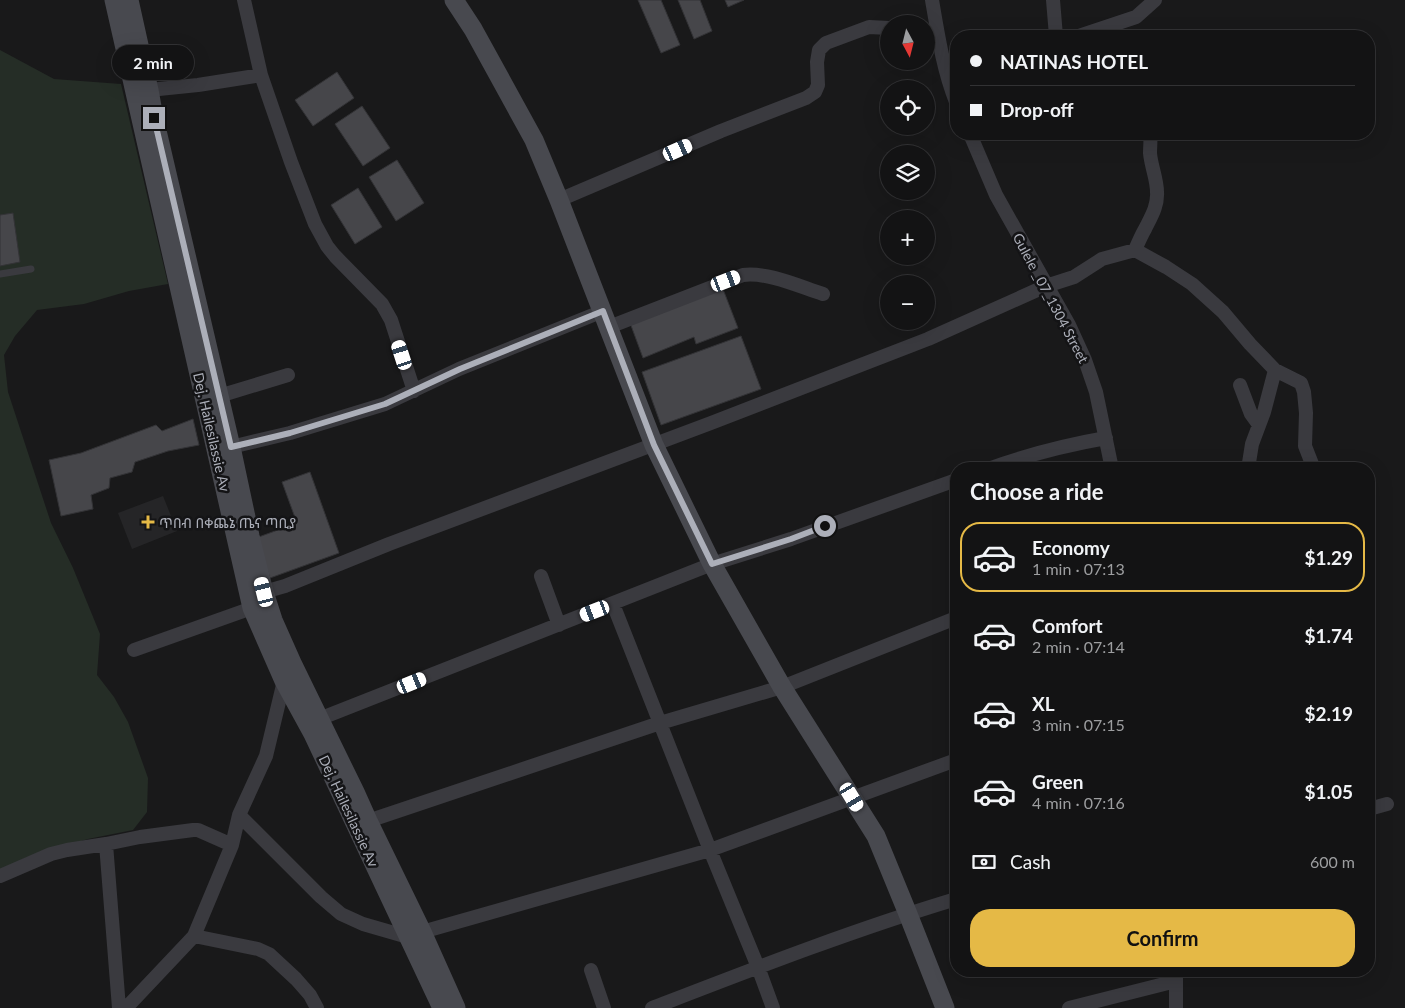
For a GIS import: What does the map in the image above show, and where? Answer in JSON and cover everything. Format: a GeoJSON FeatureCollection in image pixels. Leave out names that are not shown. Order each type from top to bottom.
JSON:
{"type":"FeatureCollection","features":[{"type":"Feature","properties":{"kind":"main road","name":"Dej. Hailesilassie Av"},"geometry":{"type":"LineString","coordinates":[[114,0],[252,608],[284,681],[415,935],[442,1008]]}},
{"type":"Feature","properties":{"kind":"main road"},"geometry":{"type":"LineString","coordinates":[[129,0],[154,118],[250,536],[273,620],[355,792],[415,935],[456,1008]]}},
{"type":"Feature","properties":{"kind":"main road"},"geometry":{"type":"LineString","coordinates":[[454,0],[473,29],[534,140],[560,200],[654,445],[712,564],[782,687],[876,836],[945,1008]]}},
{"type":"Feature","properties":{"kind":"street"},"geometry":{"type":"LineString","coordinates":[[244,0],[261,75],[315,224],[335,256],[382,304],[391,320],[414,391]]}},
{"type":"Feature","properties":{"kind":"street"},"geometry":{"type":"LineString","coordinates":[[932,0],[932,15]]}},
{"type":"Feature","properties":{"kind":"street"},"geometry":{"type":"LineString","coordinates":[[1053,0],[1056,30]]}},
{"type":"Feature","properties":{"kind":"street"},"geometry":{"type":"LineString","coordinates":[[1106,30],[1136,17],[1155,0]]}},
{"type":"Feature","properties":{"kind":"street"},"geometry":{"type":"LineString","coordinates":[[560,200],[721,131],[806,98],[815,92],[818,85],[817,62],[819,50],[826,44],[869,27],[880,28]]}},
{"type":"Feature","properties":{"kind":"street"},"geometry":{"type":"LineString","coordinates":[[935,36],[950,76]]}},
{"type":"Feature","properties":{"kind":"street"},"geometry":{"type":"LineString","coordinates":[[149,90],[198,85],[261,75]]}},
{"type":"Feature","properties":{"kind":"street","name":"Gulele _07_1304 Street"},"geometry":{"type":"LineString","coordinates":[[973,140],[996,195],[1069,325],[1085,360],[1096,392],[1111,462]]}},
{"type":"Feature","properties":{"kind":"street"},"geometry":{"type":"LineString","coordinates":[[1135,250],[1151,218],[1158,193],[1150,154],[1151,140]]}},
{"type":"Feature","properties":{"kind":"street"},"geometry":{"type":"LineString","coordinates":[[264,592],[285,586],[458,517],[654,445],[928,339],[1046,286],[1074,276],[1102,259],[1135,250],[1192,284],[1223,312],[1275,370],[1301,383],[1306,413],[1305,446],[1311,462]]}},
{"type":"Feature","properties":{"kind":"street"},"geometry":{"type":"LineString","coordinates":[[231,447],[290,433],[385,404],[460,369],[743,275],[765,276],[822,294]]}},
{"type":"Feature","properties":{"kind":"street"},"geometry":{"type":"LineString","coordinates":[[1249,462],[1252,444],[1260,425],[1275,370]]}},
{"type":"Feature","properties":{"kind":"street"},"geometry":{"type":"LineString","coordinates":[[219,396],[288,375]]}},
{"type":"Feature","properties":{"kind":"street"},"geometry":{"type":"LineString","coordinates":[[1240,385],[1251,414],[1260,425]]}},
{"type":"Feature","properties":{"kind":"street"},"geometry":{"type":"LineString","coordinates":[[1006,462],[1077,443],[1106,438]]}},
{"type":"Feature","properties":{"kind":"street"},"geometry":{"type":"LineString","coordinates":[[319,719],[712,564],[791,539],[950,482]]}},
{"type":"Feature","properties":{"kind":"street"},"geometry":{"type":"LineString","coordinates":[[541,576],[560,625]]}},
{"type":"Feature","properties":{"kind":"street"},"geometry":{"type":"LineString","coordinates":[[613,604],[773,1008]]}},
{"type":"Feature","properties":{"kind":"street"},"geometry":{"type":"LineString","coordinates":[[134,650],[252,608]]}},
{"type":"Feature","properties":{"kind":"street"},"geometry":{"type":"LineString","coordinates":[[368,821],[660,723],[782,687],[950,620]]}},
{"type":"Feature","properties":{"kind":"street"},"geometry":{"type":"LineString","coordinates":[[126,1008],[194,936],[232,845],[239,815],[266,756],[284,681]]}},
{"type":"Feature","properties":{"kind":"street"},"geometry":{"type":"LineString","coordinates":[[239,815],[341,914],[363,924],[415,935],[710,850],[950,762]]}},
{"type":"Feature","properties":{"kind":"street"},"geometry":{"type":"LineString","coordinates":[[1375,807],[1387,804]]}},
{"type":"Feature","properties":{"kind":"street"},"geometry":{"type":"LineString","coordinates":[[0,876],[51,854],[140,837],[198,830],[232,845]]}},
{"type":"Feature","properties":{"kind":"street"},"geometry":{"type":"LineString","coordinates":[[106,844],[119,1008]]}},
{"type":"Feature","properties":{"kind":"street"},"geometry":{"type":"LineString","coordinates":[[652,1008],[758,967],[950,901]]}},
{"type":"Feature","properties":{"kind":"street"},"geometry":{"type":"LineString","coordinates":[[194,936],[258,949],[269,954],[296,979],[310,995],[317,1008]]}},
{"type":"Feature","properties":{"kind":"street"},"geometry":{"type":"LineString","coordinates":[[591,970],[604,1008]]}},
{"type":"Feature","properties":{"kind":"street"},"geometry":{"type":"LineString","coordinates":[[1069,1008],[1173,977]]}},
{"type":"Feature","properties":{"kind":"street"},"geometry":{"type":"LineString","coordinates":[[1176,977],[1176,1008]]}},
{"type":"Feature","properties":{"kind":"lane"},"geometry":{"type":"LineString","coordinates":[[0,274],[31,269]]}},
{"type":"Feature","properties":{"kind":"shaded area"},"geometry":{"type":"Polygon","coordinates":[[[0,50],[54,79],[121,84],[168,284],[129,291],[84,304],[37,310],[15,336],[4,355],[8,392],[51,523],[73,568],[100,634],[97,675],[114,697],[128,722],[148,778],[147,812],[133,830],[88,839],[25,858],[0,871],[0,50]]]}},
{"type":"Feature","properties":{"kind":"shaded area","name":"ጥበብ በቀጨኔ ጤና ጣቢያ"},"geometry":{"type":"Polygon","coordinates":[[[163,496],[177,531],[132,549],[118,513],[163,496]]]}},
{"type":"Feature","properties":{"kind":"building"},"geometry":{"type":"Polygon","coordinates":[[[638,0],[661,0],[680,45],[661,53],[638,0]]]}},
{"type":"Feature","properties":{"kind":"building"},"geometry":{"type":"Polygon","coordinates":[[[678,0],[700,0],[712,31],[694,39],[678,0]]]}},
{"type":"Feature","properties":{"kind":"building"},"geometry":{"type":"Polygon","coordinates":[[[725,0],[744,0],[728,7],[725,0]]]}},
{"type":"Feature","properties":{"kind":"building"},"geometry":{"type":"Polygon","coordinates":[[[337,72],[354,98],[313,126],[295,100],[337,72]]]}},
{"type":"Feature","properties":{"kind":"building"},"geometry":{"type":"Polygon","coordinates":[[[362,106],[390,148],[363,166],[335,124],[362,106]]]}},
{"type":"Feature","properties":{"kind":"building"},"geometry":{"type":"Polygon","coordinates":[[[397,160],[424,203],[396,221],[369,177],[397,160]]]}},
{"type":"Feature","properties":{"kind":"building"},"geometry":{"type":"Polygon","coordinates":[[[358,188],[382,227],[355,244],[331,205],[358,188]]]}},
{"type":"Feature","properties":{"kind":"building"},"geometry":{"type":"Polygon","coordinates":[[[13,213],[20,262],[0,266],[0,215],[13,213]]]}},
{"type":"Feature","properties":{"kind":"building"},"geometry":{"type":"Polygon","coordinates":[[[721,284],[738,328],[696,344],[694,337],[643,358],[629,320],[721,284]]]}},
{"type":"Feature","properties":{"kind":"building"},"geometry":{"type":"Polygon","coordinates":[[[741,336],[761,389],[661,425],[642,372],[741,336]]]}},
{"type":"Feature","properties":{"kind":"building"},"geometry":{"type":"Polygon","coordinates":[[[193,419],[199,445],[168,451],[135,462],[132,472],[110,478],[109,488],[91,495],[93,509],[61,516],[49,460],[81,453],[156,425],[162,431],[193,419]]]}},
{"type":"Feature","properties":{"kind":"building"},"geometry":{"type":"Polygon","coordinates":[[[310,472],[339,553],[270,578],[256,538],[297,523],[282,482],[310,472]]]}},
{"type":"Feature","properties":{"kind":"place","name":"ጥበብ በቀጨኔ ጤና ጣቢያ"},"geometry":{"type":"Point","coordinates":[148,522]}},
{"type":"Feature","properties":{"kind":"route"},"geometry":{"type":"LineString","coordinates":[[154,118],[231,447],[290,433],[385,404],[460,369],[603,311],[654,445],[712,564],[825,526]]}}]}
